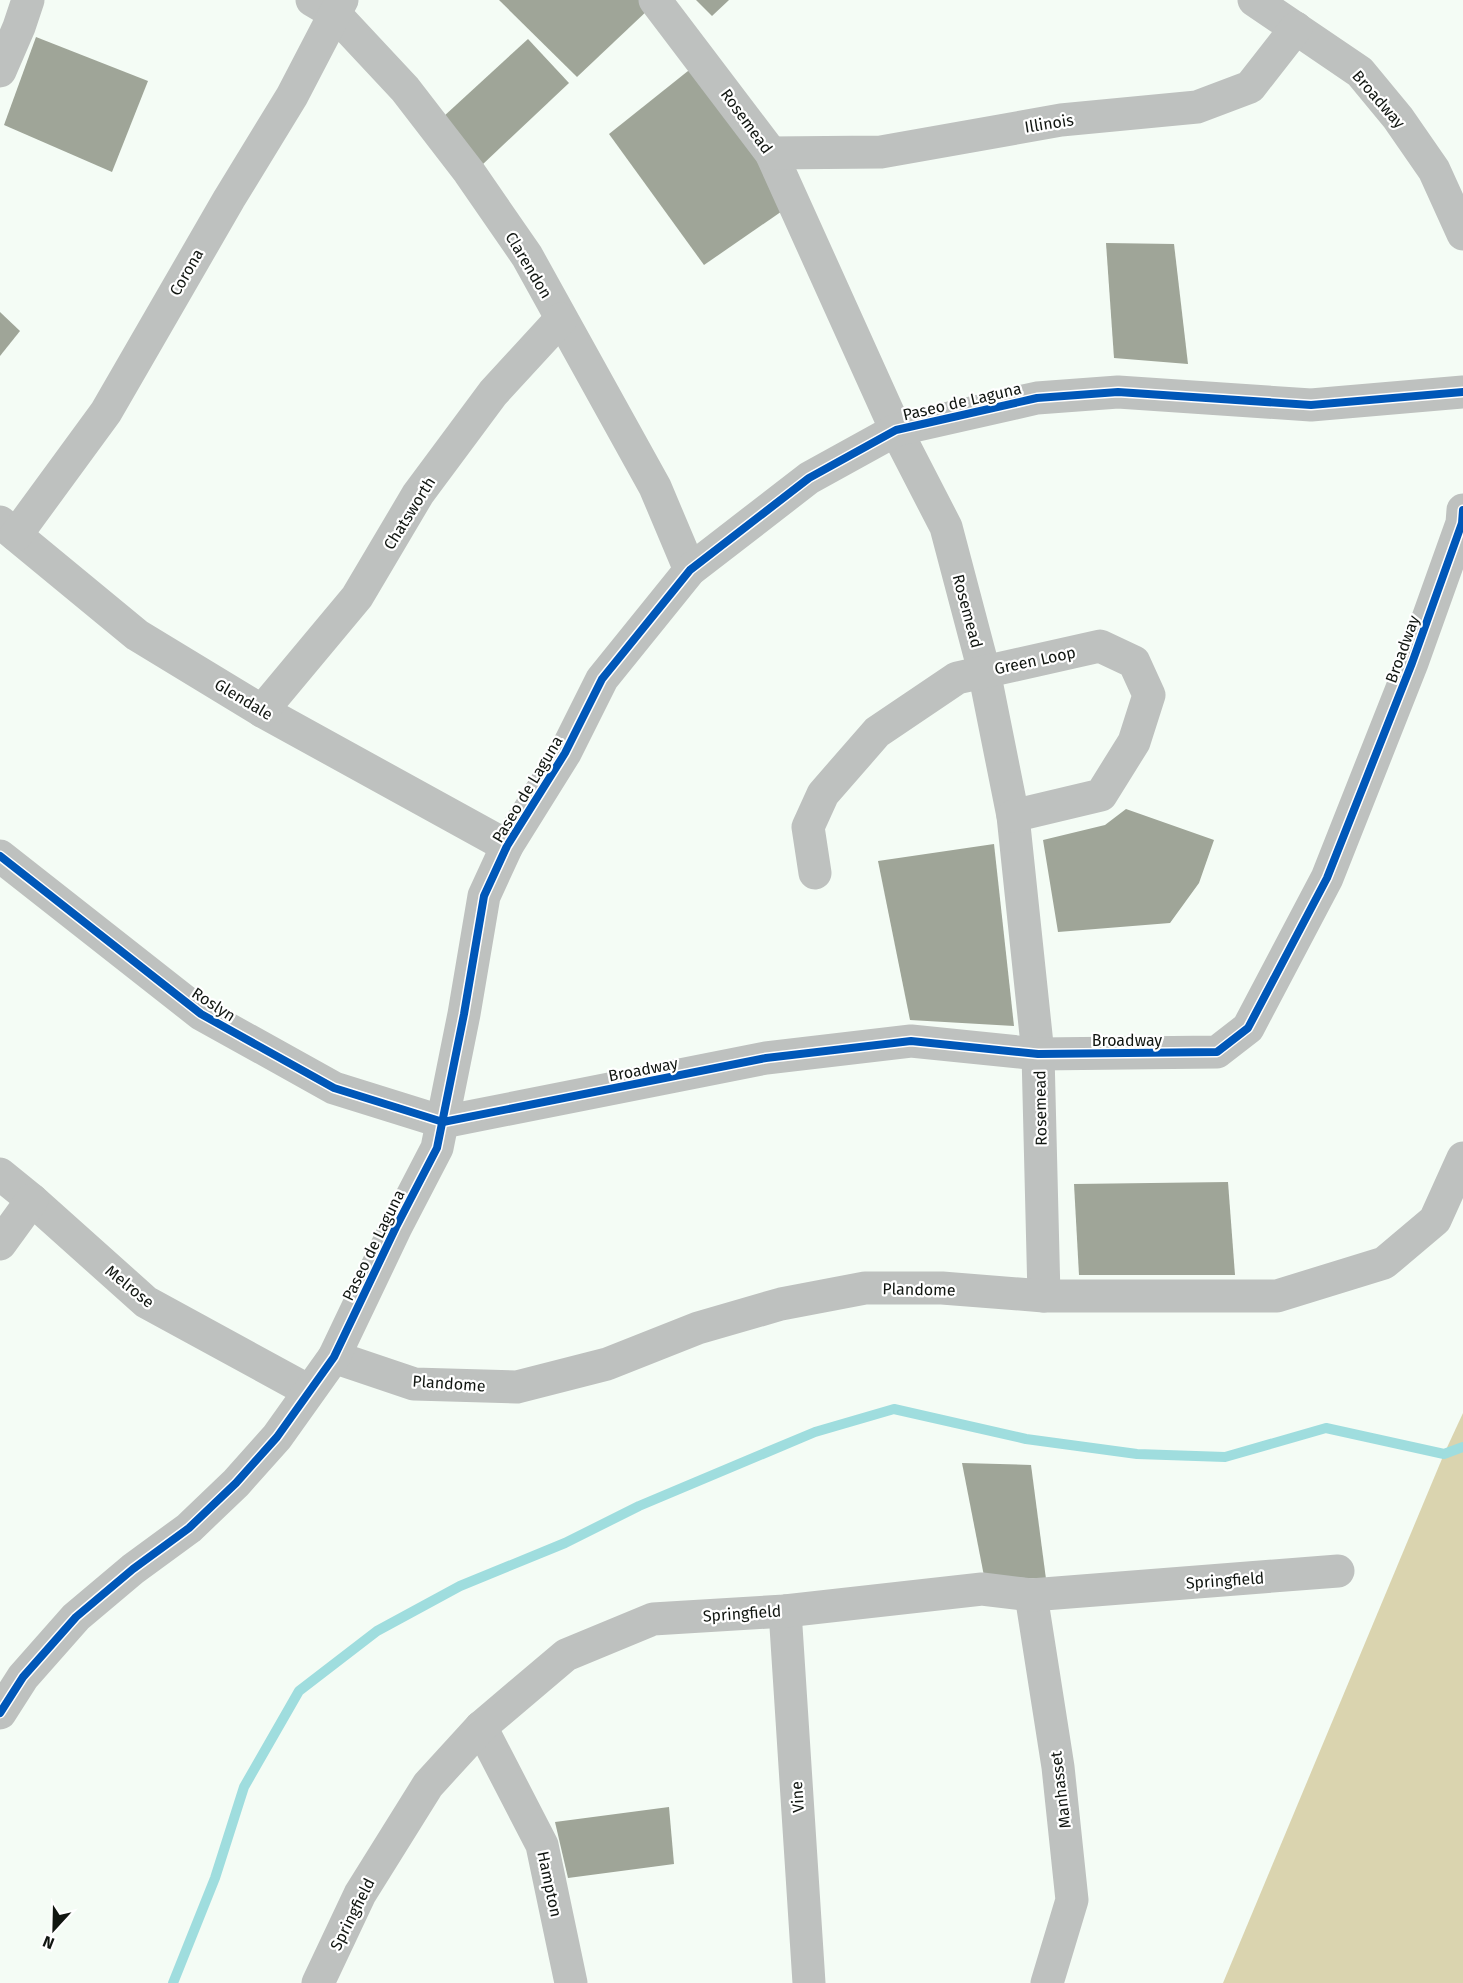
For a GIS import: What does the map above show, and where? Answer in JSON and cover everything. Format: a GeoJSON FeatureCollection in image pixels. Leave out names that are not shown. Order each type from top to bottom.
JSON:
{"type":"FeatureCollection","features":[{"type":"Feature","properties":{"kind":"street"},"geometry":{"type":"LineString","coordinates":[[0,71],[28,0]]}},
{"type":"Feature","properties":{"kind":"street","name":"Rosemead"},"geometry":{"type":"LineString","coordinates":[[655,0],[771,153],[896,430],[946,528],[984,671],[1014,816],[1038,1054],[1044,1296]]}},
{"type":"Feature","properties":{"kind":"street","name":"Broadway"},"geometry":{"type":"LineString","coordinates":[[1254,0],[1360,72],[1398,118],[1434,170],[1463,234]]}},
{"type":"Feature","properties":{"kind":"street","name":"Clarendon"},"geometry":{"type":"LineString","coordinates":[[329,4],[405,88],[462,162],[527,256],[655,487],[690,570]]}},
{"type":"Feature","properties":{"kind":"street","name":"Corona"},"geometry":{"type":"LineString","coordinates":[[8,529],[106,412],[229,199],[292,96],[329,4]]}},
{"type":"Feature","properties":{"kind":"street","name":"Illinois"},"geometry":{"type":"LineString","coordinates":[[771,153],[881,152],[1061,120],[1197,107],[1250,87],[1296,28]]}},
{"type":"Feature","properties":{"kind":"street","name":"Chatsworth"},"geometry":{"type":"LineString","coordinates":[[262,711],[357,597],[418,494],[493,393],[561,319]]}},
{"type":"Feature","properties":{"kind":"street","name":"Paseo de Laguna"},"geometry":{"type":"LineString","coordinates":[[0,1713],[22,1677],[76,1617],[133,1569],[189,1528],[237,1483],[277,1437],[334,1357],[396,1227],[437,1148],[464,1014],[484,896],[507,846],[565,753],[602,679],[690,570],[809,478],[896,430],[1037,398],[1106,393],[1148,393],[1311,405],[1463,392]]}},
{"type":"Feature","properties":{"kind":"street","name":"Broadway"},"geometry":{"type":"LineString","coordinates":[[443,1122],[778,1056],[911,1041],[1038,1054],[1217,1052],[1248,1029],[1328,878],[1412,663],[1462,523],[1463,510]]}},
{"type":"Feature","properties":{"kind":"street","name":"Glendale"},"geometry":{"type":"LineString","coordinates":[[8,529],[137,635],[262,711],[507,846]]}},
{"type":"Feature","properties":{"kind":"street","name":"Green Loop"},"geometry":{"type":"LineString","coordinates":[[814,873],[807,827],[823,795],[877,732],[957,678],[1100,646],[1134,662],[1149,695],[1134,742],[1101,795],[1014,816]]}},
{"type":"Feature","properties":{"kind":"street","name":"Roslyn"},"geometry":{"type":"LineString","coordinates":[[0,856],[201,1014],[334,1088],[443,1122]]}},
{"type":"Feature","properties":{"kind":"street","name":"Plandome"},"geometry":{"type":"LineString","coordinates":[[334,1357],[414,1384],[517,1388],[607,1364],[698,1328],[781,1304],[866,1288],[942,1288],[1044,1296],[1277,1296],[1384,1263],[1435,1220],[1463,1158]]}},
{"type":"Feature","properties":{"kind":"street","name":"Melrose"},"geometry":{"type":"LineString","coordinates":[[0,1174],[146,1302],[309,1391]]}},
{"type":"Feature","properties":{"kind":"street"},"geometry":{"type":"LineString","coordinates":[[0,1244],[32,1200]]}},
{"type":"Feature","properties":{"kind":"street","name":"Springfield"},"geometry":{"type":"LineString","coordinates":[[318,1983],[360,1894],[428,1785],[481,1727],[566,1656],[653,1619],[785,1611],[982,1589],[1031,1595],[1338,1571]]}},
{"type":"Feature","properties":{"kind":"street","name":"Manhasset"},"geometry":{"type":"LineString","coordinates":[[1031,1595],[1059,1767],[1072,1900],[1047,1983]]}},
{"type":"Feature","properties":{"kind":"street","name":"Vine"},"geometry":{"type":"LineString","coordinates":[[785,1611],[809,1983]]}},
{"type":"Feature","properties":{"kind":"street","name":"Hampton"},"geometry":{"type":"LineString","coordinates":[[481,1727],[542,1845],[571,1983]]}},
{"type":"Feature","properties":{"kind":"shaded area"},"geometry":{"type":"Polygon","coordinates":[[[1463,1413],[1463,1983],[1223,1983],[1444,1454],[1463,1413]]]}},
{"type":"Feature","properties":{"kind":"building"},"geometry":{"type":"Polygon","coordinates":[[[499,0],[643,0],[650,8],[577,77],[499,0]]]}},
{"type":"Feature","properties":{"kind":"building"},"geometry":{"type":"Polygon","coordinates":[[[696,0],[729,0],[712,16],[696,0]]]}},
{"type":"Feature","properties":{"kind":"building"},"geometry":{"type":"Polygon","coordinates":[[[36,37],[148,81],[112,172],[4,125],[36,37]]]}},
{"type":"Feature","properties":{"kind":"building"},"geometry":{"type":"Polygon","coordinates":[[[528,39],[569,83],[482,165],[443,117],[528,39]]]}},
{"type":"Feature","properties":{"kind":"building"},"geometry":{"type":"Polygon","coordinates":[[[698,63],[788,207],[704,265],[609,134],[698,63]]]}},
{"type":"Feature","properties":{"kind":"building"},"geometry":{"type":"Polygon","coordinates":[[[1106,243],[1174,244],[1188,364],[1114,358],[1106,243]]]}},
{"type":"Feature","properties":{"kind":"building"},"geometry":{"type":"Polygon","coordinates":[[[0,312],[20,331],[0,356],[0,312]]]}},
{"type":"Feature","properties":{"kind":"building"},"geometry":{"type":"Polygon","coordinates":[[[1126,809],[1214,840],[1199,883],[1170,923],[1058,932],[1043,840],[1105,825],[1126,809]]]}},
{"type":"Feature","properties":{"kind":"building"},"geometry":{"type":"Polygon","coordinates":[[[994,844],[1014,1026],[910,1020],[878,861],[994,844]]]}},
{"type":"Feature","properties":{"kind":"building"},"geometry":{"type":"Polygon","coordinates":[[[1228,1182],[1235,1275],[1079,1275],[1074,1184],[1228,1182]]]}},
{"type":"Feature","properties":{"kind":"building"},"geometry":{"type":"Polygon","coordinates":[[[962,1463],[1031,1465],[1046,1579],[984,1576],[962,1463]]]}},
{"type":"Feature","properties":{"kind":"building"},"geometry":{"type":"Polygon","coordinates":[[[669,1807],[674,1864],[568,1878],[555,1822],[669,1807]]]}},
{"type":"Feature","properties":{"kind":"waterway"},"geometry":{"type":"LineString","coordinates":[[173,1983],[215,1878],[244,1787],[299,1691],[377,1631],[460,1586],[565,1543],[639,1506],[815,1432],[894,1409],[1026,1439],[1137,1454],[1225,1457],[1326,1428],[1444,1454],[1463,1447]]}},
{"type":"Feature","properties":{"kind":"cycle path"},"geometry":{"type":"LineString","coordinates":[[0,1713],[23,1677],[76,1617],[133,1569],[189,1528],[236,1483],[277,1437],[334,1357],[396,1227],[437,1148],[464,1014],[484,896],[507,846],[565,753],[602,679],[690,570],[809,478],[896,430],[1037,398],[1118,392],[1311,405],[1463,392]]}},
{"type":"Feature","properties":{"kind":"cycle path"},"geometry":{"type":"LineString","coordinates":[[0,856],[201,1014],[334,1088],[443,1122],[766,1058],[911,1041],[1038,1054],[1217,1052],[1248,1028],[1327,878],[1412,663],[1462,523],[1463,510]]}}]}
